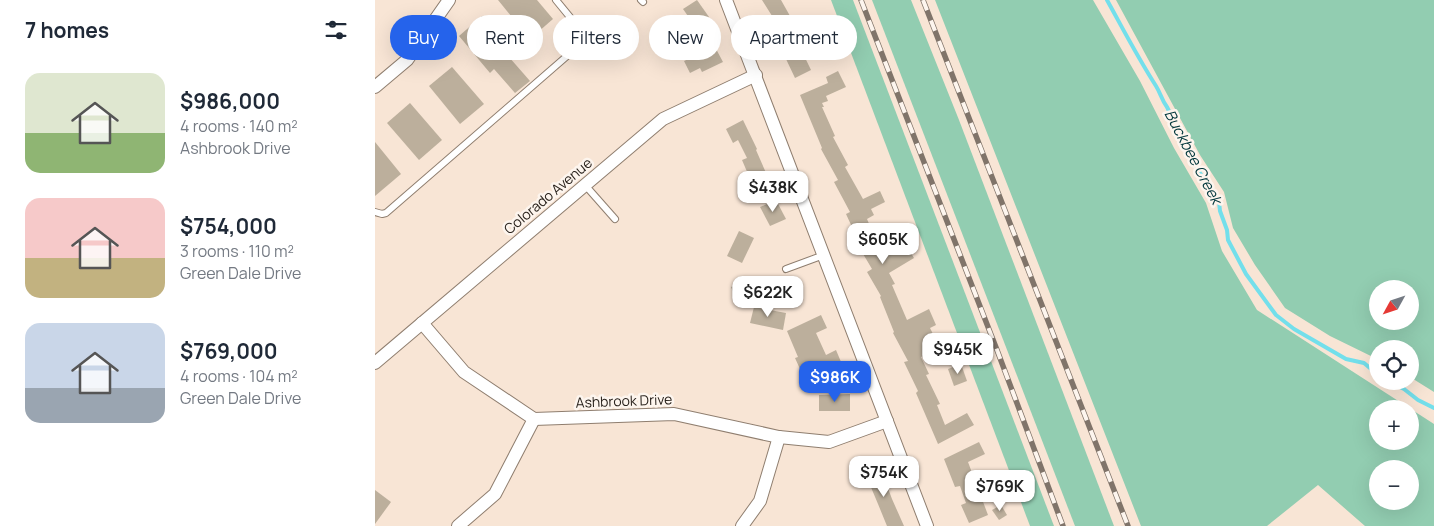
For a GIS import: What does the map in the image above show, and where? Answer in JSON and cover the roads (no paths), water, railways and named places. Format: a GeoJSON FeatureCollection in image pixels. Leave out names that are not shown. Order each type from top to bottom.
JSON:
{"type":"FeatureCollection","features":[{"type":"Feature","properties":{"kind":"street"},"geometry":{"type":"LineString","coordinates":[[375,87],[407,60],[449,0]]}},
{"type":"Feature","properties":{"kind":"street"},"geometry":{"type":"LineString","coordinates":[[726,0],[927,526]]}},
{"type":"Feature","properties":{"kind":"street","name":"Colorado Avenue"},"geometry":{"type":"LineString","coordinates":[[375,363],[663,119],[756,75]]}},
{"type":"Feature","properties":{"kind":"street"},"geometry":{"type":"LineString","coordinates":[[422,323],[464,372],[534,419],[495,494],[458,526]]}},
{"type":"Feature","properties":{"kind":"street","name":"Ashbrook Drive"},"geometry":{"type":"LineString","coordinates":[[534,419],[674,414],[779,437],[829,442],[887,421]]}},
{"type":"Feature","properties":{"kind":"street"},"geometry":{"type":"LineString","coordinates":[[742,526],[760,501],[779,437]]}},
{"type":"Feature","properties":{"kind":"lane"},"geometry":{"type":"LineString","coordinates":[[375,212],[386,213],[582,43],[583,33],[556,0]]}},
{"type":"Feature","properties":{"kind":"lane"},"geometry":{"type":"LineString","coordinates":[[585,185],[615,219]]}},
{"type":"Feature","properties":{"kind":"lane"},"geometry":{"type":"LineString","coordinates":[[786,269],[824,255]]}},
{"type":"Feature","properties":{"kind":"waterway","name":"Buckbee Creek"},"geometry":{"type":"LineString","coordinates":[[1107,0],[1158,89],[1200,173],[1219,202],[1228,240],[1246,274],[1276,315],[1294,329],[1346,359],[1364,363],[1369,367]]}},
{"type":"Feature","properties":{"kind":"waterway","name":"Buckbee Creek"},"geometry":{"type":"LineString","coordinates":[[1405,390],[1418,400],[1434,408]]}},
{"type":"Feature","properties":{"kind":"railway"},"geometry":{"type":"LineString","coordinates":[[861,0],[1063,526]]}},
{"type":"Feature","properties":{"kind":"railway"},"geometry":{"type":"LineString","coordinates":[[923,0],[1128,526]]}}]}
